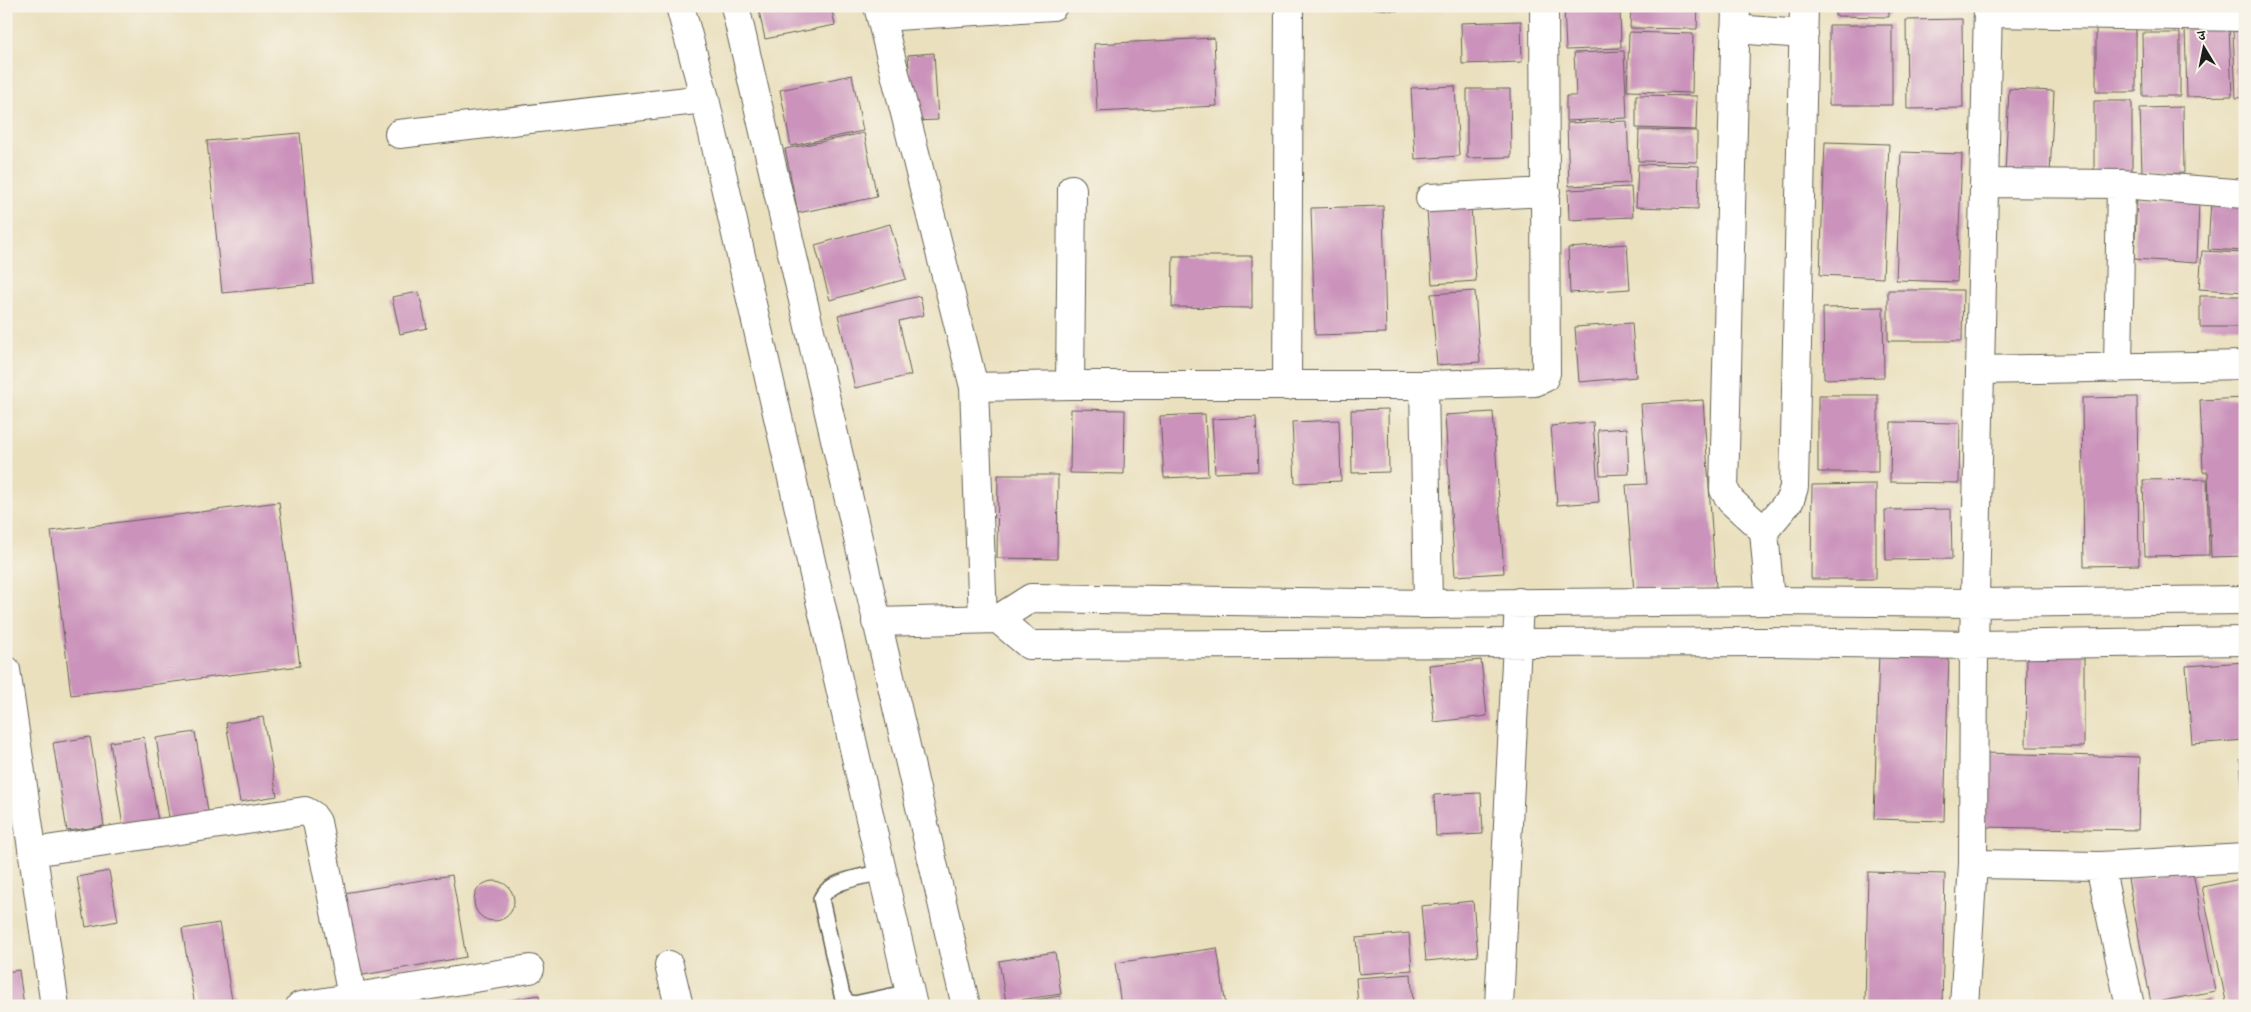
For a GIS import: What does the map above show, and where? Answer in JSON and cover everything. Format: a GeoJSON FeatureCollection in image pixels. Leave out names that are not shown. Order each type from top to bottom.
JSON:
{"type":"FeatureCollection","features":[{"type":"Feature","properties":{"kind":"street"},"geometry":{"type":"LineString","coordinates":[[680,6],[705,99],[912,999]]}},
{"type":"Feature","properties":{"kind":"street"},"geometry":{"type":"LineString","coordinates":[[735,6],[966,1006]]}},
{"type":"Feature","properties":{"kind":"street"},"geometry":{"type":"LineString","coordinates":[[991,619],[974,387],[880,11],[1053,6]]}},
{"type":"Feature","properties":{"kind":"street"},"geometry":{"type":"LineString","coordinates":[[1287,386],[1289,6]]}},
{"type":"Feature","properties":{"kind":"street"},"geometry":{"type":"LineString","coordinates":[[974,387],[1070,385],[1424,385],[1535,382],[1544,378],[1547,366],[1544,6]]}},
{"type":"Feature","properties":{"kind":"street"},"geometry":{"type":"LineString","coordinates":[[1764,531],[1790,500],[1794,487],[1804,6]]}},
{"type":"Feature","properties":{"kind":"street"},"geometry":{"type":"LineString","coordinates":[[1964,1006],[1973,864],[1974,644],[1988,10],[2245,18]]}},
{"type":"Feature","properties":{"kind":"street"},"geometry":{"type":"LineString","coordinates":[[1770,601],[1764,531],[1731,501],[1724,490],[1736,18],[1804,34]]}},
{"type":"Feature","properties":{"kind":"street"},"geometry":{"type":"LineString","coordinates":[[399,134],[705,99]]}},
{"type":"Feature","properties":{"kind":"street"},"geometry":{"type":"LineString","coordinates":[[1984,183],[2121,184],[2245,194]]}},
{"type":"Feature","properties":{"kind":"street"},"geometry":{"type":"LineString","coordinates":[[2118,368],[2121,184]]}},
{"type":"Feature","properties":{"kind":"street"},"geometry":{"type":"LineString","coordinates":[[1070,385],[1072,189]]}},
{"type":"Feature","properties":{"kind":"street"},"geometry":{"type":"LineString","coordinates":[[1430,198],[1546,192]]}},
{"type":"Feature","properties":{"kind":"street"},"geometry":{"type":"LineString","coordinates":[[1980,370],[2245,365]]}},
{"type":"Feature","properties":{"kind":"street"},"geometry":{"type":"LineString","coordinates":[[1424,385],[1428,604]]}},
{"type":"Feature","properties":{"kind":"street"},"geometry":{"type":"LineString","coordinates":[[876,622],[991,619],[1031,598],[1428,604],[1770,601],[1976,603],[2245,600]]}},
{"type":"Feature","properties":{"kind":"street"},"geometry":{"type":"LineString","coordinates":[[1499,1006],[1519,602]]}},
{"type":"Feature","properties":{"kind":"street"},"geometry":{"type":"LineString","coordinates":[[991,619],[1029,645],[1974,644],[2245,641]]}},
{"type":"Feature","properties":{"kind":"street"},"geometry":{"type":"LineString","coordinates":[[6,670],[55,1006]]}},
{"type":"Feature","properties":{"kind":"street"},"geometry":{"type":"LineString","coordinates":[[33,852],[305,811],[312,814],[318,822],[353,1002]]}},
{"type":"Feature","properties":{"kind":"street"},"geometry":{"type":"LineString","coordinates":[[1973,864],[2100,866],[2245,858]]}},
{"type":"Feature","properties":{"kind":"street"},"geometry":{"type":"LineString","coordinates":[[2100,866],[2130,1006]]}},
{"type":"Feature","properties":{"kind":"street"},"geometry":{"type":"LineString","coordinates":[[669,965],[679,1006]]}},
{"type":"Feature","properties":{"kind":"street"},"geometry":{"type":"LineString","coordinates":[[300,1006],[353,1002],[530,969]]}},
{"type":"Feature","properties":{"kind":"lane"},"geometry":{"type":"LineString","coordinates":[[882,872],[832,886],[824,892],[821,899],[842,995],[847,1002],[854,1004],[912,999]]}},
{"type":"Feature","properties":{"kind":"building"},"geometry":{"type":"Polygon","coordinates":[[[758,6],[831,6],[835,25],[765,39],[758,6]]]}},
{"type":"Feature","properties":{"kind":"building"},"geometry":{"type":"Polygon","coordinates":[[[1352,6],[1397,6],[1397,11],[1352,6]]]}},
{"type":"Feature","properties":{"kind":"building"},"geometry":{"type":"Polygon","coordinates":[[[1620,6],[1621,48],[1566,50],[1564,7],[1620,6]]]}},
{"type":"Feature","properties":{"kind":"building"},"geometry":{"type":"Polygon","coordinates":[[[1631,6],[1698,6],[1697,29],[1630,28],[1631,6]]]}},
{"type":"Feature","properties":{"kind":"building"},"geometry":{"type":"Polygon","coordinates":[[[1835,6],[1889,6],[1889,17],[1835,16],[1835,6]]]}},
{"type":"Feature","properties":{"kind":"building"},"geometry":{"type":"Polygon","coordinates":[[[1962,19],[1963,108],[1907,109],[1906,20],[1962,19]]]}},
{"type":"Feature","properties":{"kind":"building"},"geometry":{"type":"Polygon","coordinates":[[[1521,21],[1522,62],[1462,64],[1461,23],[1521,21]]]}},
{"type":"Feature","properties":{"kind":"building"},"geometry":{"type":"Polygon","coordinates":[[[1829,25],[1892,25],[1892,105],[1829,105],[1829,25]]]}},
{"type":"Feature","properties":{"kind":"building"},"geometry":{"type":"Polygon","coordinates":[[[2096,26],[2136,27],[2136,92],[2096,92],[2096,26]]]}},
{"type":"Feature","properties":{"kind":"building"},"geometry":{"type":"Polygon","coordinates":[[[2229,27],[2232,96],[2187,97],[2185,28],[2229,27]]]}},
{"type":"Feature","properties":{"kind":"building"},"geometry":{"type":"Polygon","coordinates":[[[2245,30],[2245,97],[2236,98],[2233,31],[2245,30]]]}},
{"type":"Feature","properties":{"kind":"building"},"geometry":{"type":"Polygon","coordinates":[[[1629,32],[1693,34],[1692,93],[1627,91],[1629,32]]]}},
{"type":"Feature","properties":{"kind":"building"},"geometry":{"type":"Polygon","coordinates":[[[2142,33],[2180,33],[2180,96],[2143,96],[2142,33]]]}},
{"type":"Feature","properties":{"kind":"building"},"geometry":{"type":"Polygon","coordinates":[[[1214,38],[1217,106],[1097,112],[1094,44],[1214,38]]]}},
{"type":"Feature","properties":{"kind":"building"},"geometry":{"type":"Polygon","coordinates":[[[1624,51],[1627,118],[1566,121],[1566,96],[1576,96],[1574,53],[1624,51]]]}},
{"type":"Feature","properties":{"kind":"building"},"geometry":{"type":"Polygon","coordinates":[[[934,53],[938,120],[913,121],[908,55],[934,53]]]}},
{"type":"Feature","properties":{"kind":"building"},"geometry":{"type":"Polygon","coordinates":[[[852,75],[863,131],[791,146],[780,90],[852,75]]]}},
{"type":"Feature","properties":{"kind":"building"},"geometry":{"type":"Polygon","coordinates":[[[1455,86],[1459,156],[1415,159],[1411,88],[1455,86]]]}},
{"type":"Feature","properties":{"kind":"building"},"geometry":{"type":"Polygon","coordinates":[[[1467,89],[1510,89],[1511,157],[1467,158],[1467,89]]]}},
{"type":"Feature","properties":{"kind":"building"},"geometry":{"type":"Polygon","coordinates":[[[2009,89],[2054,91],[2050,175],[2005,173],[2009,89]]]}},
{"type":"Feature","properties":{"kind":"building"},"geometry":{"type":"Polygon","coordinates":[[[1636,95],[1697,96],[1696,130],[1636,128],[1636,95]]]}},
{"type":"Feature","properties":{"kind":"building"},"geometry":{"type":"Polygon","coordinates":[[[2094,101],[2132,101],[2132,173],[2094,174],[2094,101]]]}},
{"type":"Feature","properties":{"kind":"building"},"geometry":{"type":"Polygon","coordinates":[[[2183,107],[2184,173],[2142,174],[2140,108],[2183,107]]]}},
{"type":"Feature","properties":{"kind":"building"},"geometry":{"type":"Polygon","coordinates":[[[1627,121],[1630,183],[1569,186],[1567,123],[1627,121]]]}},
{"type":"Feature","properties":{"kind":"building"},"geometry":{"type":"Polygon","coordinates":[[[1639,130],[1697,131],[1697,162],[1638,161],[1639,130]]]}},
{"type":"Feature","properties":{"kind":"building"},"geometry":{"type":"Polygon","coordinates":[[[300,133],[314,284],[222,293],[207,141],[300,133]]]}},
{"type":"Feature","properties":{"kind":"building"},"geometry":{"type":"Polygon","coordinates":[[[864,133],[877,197],[798,213],[785,149],[864,133]]]}},
{"type":"Feature","properties":{"kind":"building"},"geometry":{"type":"Polygon","coordinates":[[[1825,142],[1889,144],[1883,278],[1820,275],[1825,142]]]}},
{"type":"Feature","properties":{"kind":"building"},"geometry":{"type":"Polygon","coordinates":[[[1901,152],[1962,154],[1957,282],[1896,280],[1901,152]]]}},
{"type":"Feature","properties":{"kind":"building"},"geometry":{"type":"Polygon","coordinates":[[[1638,164],[1699,166],[1698,209],[1636,207],[1638,164]]]}},
{"type":"Feature","properties":{"kind":"building"},"geometry":{"type":"Polygon","coordinates":[[[1631,187],[1633,217],[1569,220],[1568,190],[1631,187]]]}},
{"type":"Feature","properties":{"kind":"building"},"geometry":{"type":"Polygon","coordinates":[[[2137,198],[2199,201],[2197,263],[2134,259],[2137,198]]]}},
{"type":"Feature","properties":{"kind":"building"},"geometry":{"type":"Polygon","coordinates":[[[2211,200],[2245,202],[2245,251],[2208,249],[2211,200]]]}},
{"type":"Feature","properties":{"kind":"building"},"geometry":{"type":"Polygon","coordinates":[[[1383,206],[1386,333],[1315,335],[1311,208],[1383,206]]]}},
{"type":"Feature","properties":{"kind":"building"},"geometry":{"type":"Polygon","coordinates":[[[1471,206],[1476,281],[1432,284],[1427,210],[1471,206]]]}},
{"type":"Feature","properties":{"kind":"building"},"geometry":{"type":"Polygon","coordinates":[[[890,224],[906,279],[830,300],[815,245],[890,224]]]}},
{"type":"Feature","properties":{"kind":"building"},"geometry":{"type":"Polygon","coordinates":[[[1627,244],[1630,289],[1570,293],[1568,248],[1627,244]]]}},
{"type":"Feature","properties":{"kind":"building"},"geometry":{"type":"Polygon","coordinates":[[[2202,251],[2245,253],[2245,292],[2199,289],[2202,251]]]}},
{"type":"Feature","properties":{"kind":"building"},"geometry":{"type":"Polygon","coordinates":[[[1173,256],[1252,256],[1252,308],[1172,307],[1173,256]]]}},
{"type":"Feature","properties":{"kind":"building"},"geometry":{"type":"Polygon","coordinates":[[[1888,290],[1963,290],[1962,341],[1888,341],[1888,290]]]}},
{"type":"Feature","properties":{"kind":"building"},"geometry":{"type":"Polygon","coordinates":[[[1475,291],[1480,362],[1437,365],[1431,294],[1475,291]]]}},
{"type":"Feature","properties":{"kind":"building"},"geometry":{"type":"Polygon","coordinates":[[[419,292],[427,328],[400,334],[392,297],[419,292]]]}},
{"type":"Feature","properties":{"kind":"building"},"geometry":{"type":"Polygon","coordinates":[[[920,296],[924,315],[899,321],[911,375],[855,388],[838,315],[920,296]]]}},
{"type":"Feature","properties":{"kind":"building"},"geometry":{"type":"Polygon","coordinates":[[[2200,296],[2245,296],[2245,327],[2200,327],[2200,296]]]}},
{"type":"Feature","properties":{"kind":"building"},"geometry":{"type":"Polygon","coordinates":[[[1883,307],[1884,377],[1824,379],[1823,308],[1883,307]]]}},
{"type":"Feature","properties":{"kind":"building"},"geometry":{"type":"Polygon","coordinates":[[[1632,323],[1636,377],[1579,382],[1575,327],[1632,323]]]}},
{"type":"Feature","properties":{"kind":"building"},"geometry":{"type":"Polygon","coordinates":[[[1818,395],[1878,395],[1878,472],[1818,472],[1818,395]]]}},
{"type":"Feature","properties":{"kind":"building"},"geometry":{"type":"Polygon","coordinates":[[[2137,397],[2139,565],[2084,566],[2082,398],[2137,397]]]}},
{"type":"Feature","properties":{"kind":"building"},"geometry":{"type":"Polygon","coordinates":[[[2245,398],[2245,556],[2211,557],[2208,472],[2203,472],[2200,400],[2245,398]]]}},
{"type":"Feature","properties":{"kind":"building"},"geometry":{"type":"Polygon","coordinates":[[[1703,400],[1716,587],[1634,593],[1626,485],[1647,484],[1641,404],[1703,400]]]}},
{"type":"Feature","properties":{"kind":"building"},"geometry":{"type":"Polygon","coordinates":[[[1071,409],[1125,410],[1124,474],[1070,473],[1071,409]]]}},
{"type":"Feature","properties":{"kind":"building"},"geometry":{"type":"Polygon","coordinates":[[[1388,409],[1389,472],[1352,473],[1351,410],[1388,409]]]}},
{"type":"Feature","properties":{"kind":"building"},"geometry":{"type":"Polygon","coordinates":[[[1493,412],[1504,573],[1455,576],[1445,415],[1493,412]]]}},
{"type":"Feature","properties":{"kind":"building"},"geometry":{"type":"Polygon","coordinates":[[[1205,414],[1208,476],[1164,478],[1160,416],[1205,414]]]}},
{"type":"Feature","properties":{"kind":"building"},"geometry":{"type":"Polygon","coordinates":[[[1256,417],[1258,471],[1215,473],[1212,419],[1256,417]]]}},
{"type":"Feature","properties":{"kind":"building"},"geometry":{"type":"Polygon","coordinates":[[[1339,420],[1341,481],[1295,483],[1292,422],[1339,420]]]}},
{"type":"Feature","properties":{"kind":"building"},"geometry":{"type":"Polygon","coordinates":[[[1593,422],[1599,502],[1557,505],[1551,426],[1593,422]]]}},
{"type":"Feature","properties":{"kind":"building"},"geometry":{"type":"Polygon","coordinates":[[[1891,422],[1960,423],[1959,483],[1890,482],[1891,422]]]}},
{"type":"Feature","properties":{"kind":"building"},"geometry":{"type":"Polygon","coordinates":[[[1627,428],[1629,474],[1600,475],[1598,430],[1627,428]]]}},
{"type":"Feature","properties":{"kind":"building"},"geometry":{"type":"Polygon","coordinates":[[[998,475],[1058,475],[1057,559],[997,558],[998,475]]]}},
{"type":"Feature","properties":{"kind":"building"},"geometry":{"type":"Polygon","coordinates":[[[2207,479],[2209,555],[2145,556],[2143,480],[2207,479]]]}},
{"type":"Feature","properties":{"kind":"building"},"geometry":{"type":"Polygon","coordinates":[[[1876,484],[1876,579],[1811,579],[1812,485],[1876,484]]]}},
{"type":"Feature","properties":{"kind":"building"},"geometry":{"type":"Polygon","coordinates":[[[279,502],[300,666],[71,695],[51,531],[279,502]]]}},
{"type":"Feature","properties":{"kind":"building"},"geometry":{"type":"Polygon","coordinates":[[[1951,509],[1952,559],[1886,560],[1885,510],[1951,509]]]}},
{"type":"Feature","properties":{"kind":"building"},"geometry":{"type":"Polygon","coordinates":[[[2027,649],[2084,650],[2084,747],[2026,747],[2027,649]]]}},
{"type":"Feature","properties":{"kind":"building"},"geometry":{"type":"Polygon","coordinates":[[[1879,651],[1949,653],[1944,821],[1874,819],[1879,651]]]}},
{"type":"Feature","properties":{"kind":"building"},"geometry":{"type":"Polygon","coordinates":[[[1481,660],[1487,716],[1434,722],[1429,665],[1481,660]]]}},
{"type":"Feature","properties":{"kind":"building"},"geometry":{"type":"Polygon","coordinates":[[[2245,662],[2245,740],[2192,744],[2186,666],[2245,662]]]}},
{"type":"Feature","properties":{"kind":"building"},"geometry":{"type":"Polygon","coordinates":[[[263,717],[277,796],[240,802],[226,723],[263,717]]]}},
{"type":"Feature","properties":{"kind":"building"},"geometry":{"type":"Polygon","coordinates":[[[195,732],[209,817],[170,823],[156,738],[195,732]]]}},
{"type":"Feature","properties":{"kind":"building"},"geometry":{"type":"Polygon","coordinates":[[[90,737],[104,826],[67,831],[53,743],[90,737]]]}},
{"type":"Feature","properties":{"kind":"building"},"geometry":{"type":"Polygon","coordinates":[[[144,737],[158,821],[123,827],[110,742],[144,737]]]}},
{"type":"Feature","properties":{"kind":"building"},"geometry":{"type":"Polygon","coordinates":[[[1983,753],[2140,757],[2138,830],[1981,827],[1983,753]]]}},
{"type":"Feature","properties":{"kind":"building"},"geometry":{"type":"Polygon","coordinates":[[[2240,759],[2245,759],[2245,805],[2243,805],[2240,759]]]}},
{"type":"Feature","properties":{"kind":"building"},"geometry":{"type":"Polygon","coordinates":[[[1481,793],[1483,834],[1436,836],[1434,795],[1481,793]]]}},
{"type":"Feature","properties":{"kind":"building"},"geometry":{"type":"Polygon","coordinates":[[[2192,867],[2215,991],[2151,1003],[2128,879],[2192,867]]]}},
{"type":"Feature","properties":{"kind":"building"},"geometry":{"type":"Polygon","coordinates":[[[109,871],[118,921],[86,927],[77,877],[109,871]]]}},
{"type":"Feature","properties":{"kind":"building"},"geometry":{"type":"Polygon","coordinates":[[[1868,872],[1945,874],[1942,1006],[1865,1006],[1868,872]]]}},
{"type":"Feature","properties":{"kind":"building"},"geometry":{"type":"Polygon","coordinates":[[[452,875],[466,957],[358,976],[344,893],[452,875]]]}},
{"type":"Feature","properties":{"kind":"building"},"geometry":{"type":"Polygon","coordinates":[[[2245,878],[2245,1006],[2227,1006],[2202,887],[2245,878]]]}},
{"type":"Feature","properties":{"kind":"building"},"geometry":{"type":"Polygon","coordinates":[[[498,881],[505,884],[511,890],[514,901],[513,909],[505,918],[498,921],[490,921],[483,918],[475,909],[474,897],[477,890],[486,882],[498,881]]]}},
{"type":"Feature","properties":{"kind":"building"},"geometry":{"type":"Polygon","coordinates":[[[1473,901],[1478,956],[1426,961],[1421,906],[1473,901]]]}},
{"type":"Feature","properties":{"kind":"building"},"geometry":{"type":"Polygon","coordinates":[[[219,923],[233,1006],[195,1006],[182,929],[219,923]]]}},
{"type":"Feature","properties":{"kind":"building"},"geometry":{"type":"Polygon","coordinates":[[[1409,933],[1412,970],[1359,974],[1356,938],[1409,933]]]}},
{"type":"Feature","properties":{"kind":"building"},"geometry":{"type":"Polygon","coordinates":[[[1217,948],[1226,1006],[1121,1006],[1115,963],[1217,948]]]}},
{"type":"Feature","properties":{"kind":"building"},"geometry":{"type":"Polygon","coordinates":[[[1055,952],[1061,994],[1006,1002],[999,961],[1055,952]]]}},
{"type":"Feature","properties":{"kind":"building"},"geometry":{"type":"Polygon","coordinates":[[[19,970],[24,1006],[6,1006],[6,972],[19,970]]]}},
{"type":"Feature","properties":{"kind":"building"},"geometry":{"type":"Polygon","coordinates":[[[1411,974],[1413,1005],[1358,1006],[1356,978],[1411,974]]]}},
{"type":"Feature","properties":{"kind":"building"},"geometry":{"type":"Polygon","coordinates":[[[539,995],[540,1006],[481,1006],[481,1005],[539,995]]]}},
{"type":"Feature","properties":{"kind":"building"},"geometry":{"type":"Polygon","coordinates":[[[1060,996],[1062,1006],[1007,1006],[1007,1005],[1060,996]]]}},
{"type":"Feature","properties":{"kind":"building"},"geometry":{"type":"Polygon","coordinates":[[[2211,999],[2212,1006],[2182,1005],[2211,999]]]}}]}
